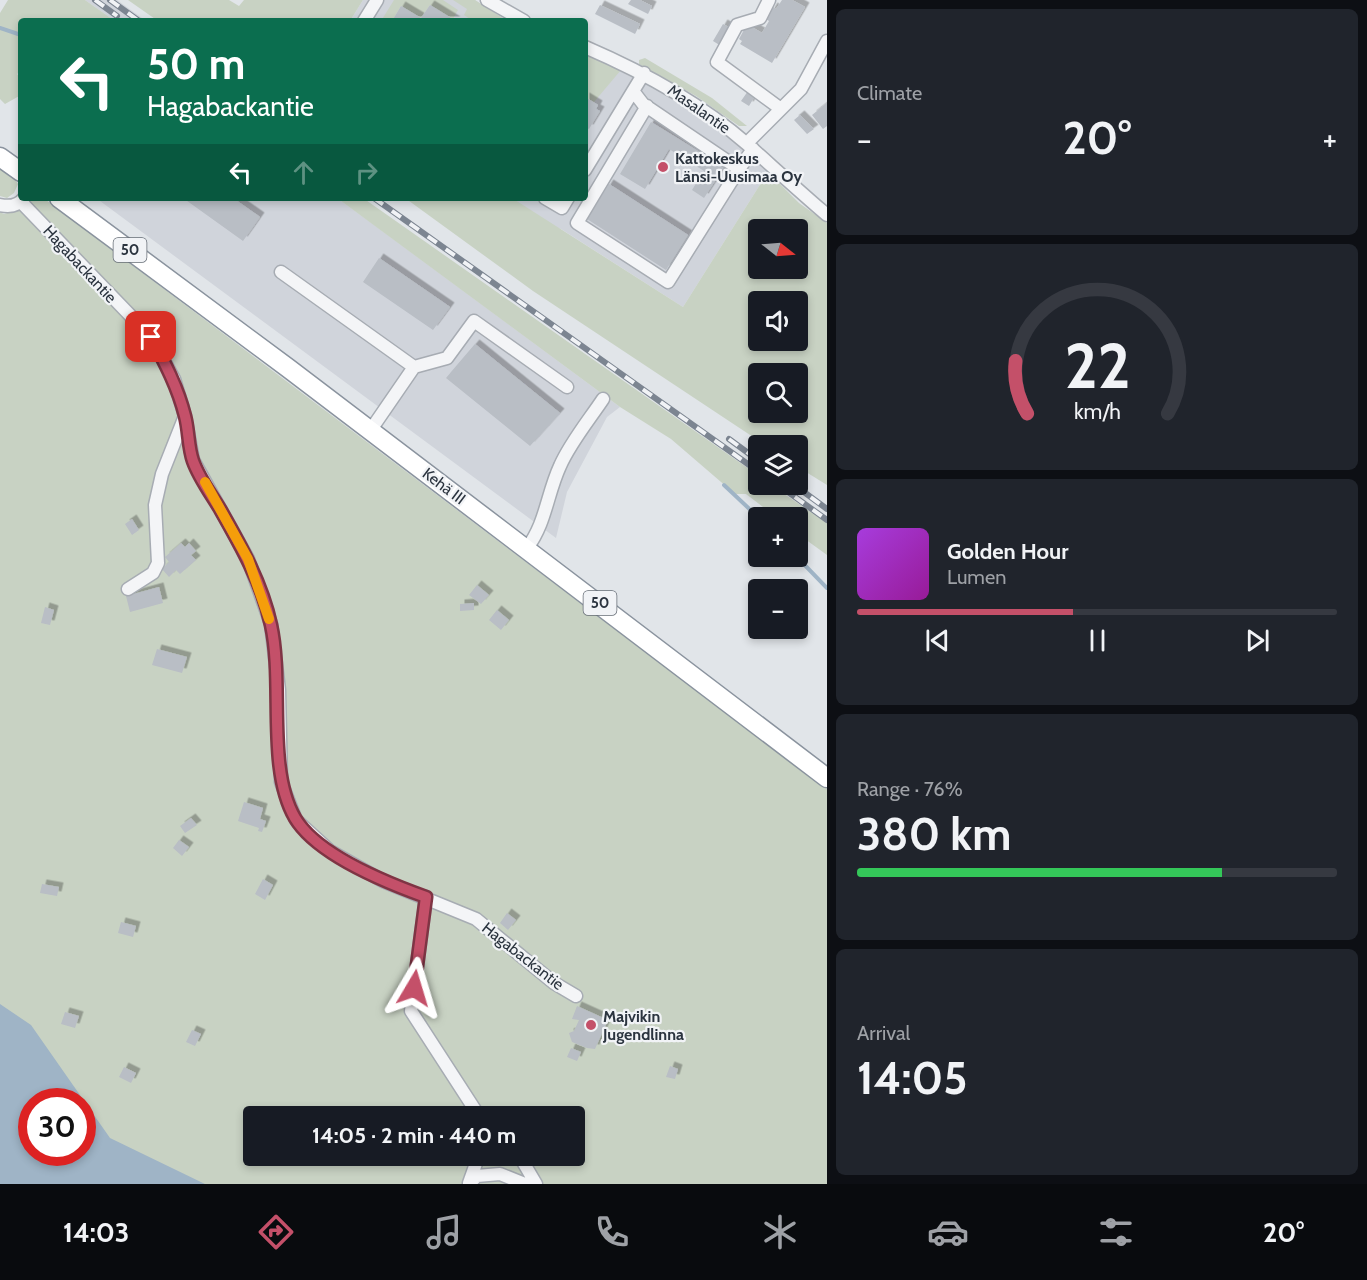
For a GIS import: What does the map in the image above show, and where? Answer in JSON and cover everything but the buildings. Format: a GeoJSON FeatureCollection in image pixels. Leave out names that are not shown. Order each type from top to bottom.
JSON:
{"type":"FeatureCollection","features":[{"type":"Feature","properties":{"kind":"highway"},"geometry":{"type":"LineString","coordinates":[[0,157],[18,170]]}},
{"type":"Feature","properties":{"kind":"highway","name":"Kehä III"},"geometry":{"type":"LineString","coordinates":[[62,201],[527,548],[827,778]]}},
{"type":"Feature","properties":{"kind":"street"},"geometry":{"type":"LineString","coordinates":[[366,18],[377,0]]}},
{"type":"Feature","properties":{"kind":"street"},"geometry":{"type":"LineString","coordinates":[[487,0],[519,18]]}},
{"type":"Feature","properties":{"kind":"street"},"geometry":{"type":"LineString","coordinates":[[769,0],[760,18],[737,25],[717,62],[781,109]]}},
{"type":"Feature","properties":{"kind":"street"},"geometry":{"type":"LineString","coordinates":[[647,106],[577,223],[668,282],[739,169],[750,146],[801,89],[827,40]]}},
{"type":"Feature","properties":{"kind":"street","name":"Masalantie"},"geometry":{"type":"LineString","coordinates":[[588,48],[644,74],[681,95],[750,146],[827,214]]}},
{"type":"Feature","properties":{"kind":"street"},"geometry":{"type":"LineString","coordinates":[[588,165],[644,74]]}},
{"type":"Feature","properties":{"kind":"street"},"geometry":{"type":"LineString","coordinates":[[633,92],[647,106],[739,169]]}},
{"type":"Feature","properties":{"kind":"street"},"geometry":{"type":"LineString","coordinates":[[0,205],[8,207],[20,201]]}},
{"type":"Feature","properties":{"kind":"street","name":"Hagabackantie"},"geometry":{"type":"LineString","coordinates":[[23,201],[151,337],[174,379],[185,416],[193,460],[248,559],[271,624],[279,690],[281,782],[296,820],[330,851],[383,882],[426,897],[476,919],[554,983],[576,996]]}},
{"type":"Feature","properties":{"kind":"street"},"geometry":{"type":"LineString","coordinates":[[550,201],[562,208],[566,201]]}},
{"type":"Feature","properties":{"kind":"street"},"geometry":{"type":"LineString","coordinates":[[282,272],[414,367]]}},
{"type":"Feature","properties":{"kind":"street"},"geometry":{"type":"LineString","coordinates":[[370,431],[414,367],[447,358],[474,321],[567,387]]}},
{"type":"Feature","properties":{"kind":"street"},"geometry":{"type":"LineString","coordinates":[[527,548],[537,535],[560,466],[603,399]]}},
{"type":"Feature","properties":{"kind":"street"},"geometry":{"type":"LineString","coordinates":[[128,589],[153,573],[158,563],[155,505],[162,474],[185,416]]}},
{"type":"Feature","properties":{"kind":"street"},"geometry":{"type":"LineString","coordinates":[[426,897],[411,1011],[473,1106]]}},
{"type":"Feature","properties":{"kind":"street"},"geometry":{"type":"LineString","coordinates":[[469,1184],[475,1166]]}},
{"type":"Feature","properties":{"kind":"street"},"geometry":{"type":"LineString","coordinates":[[525,1166],[536,1184]]}},
{"type":"Feature","properties":{"kind":"street"},"geometry":{"type":"LineString","coordinates":[[469,1184],[477,1176],[500,1174],[525,1184]]}},
{"type":"Feature","properties":{"kind":"shaded area"},"geometry":{"type":"Polygon","coordinates":[[[85,0],[117,0],[142,18],[111,18],[85,0]]]}},
{"type":"Feature","properties":{"kind":"shaded area"},"geometry":{"type":"Polygon","coordinates":[[[363,0],[475,0],[502,18],[352,18],[363,0]]]}},
{"type":"Feature","properties":{"kind":"shaded area"},"geometry":{"type":"Polygon","coordinates":[[[588,56],[669,94],[719,128],[768,172],[683,307],[561,229],[450,201],[588,201],[588,56]]]}},
{"type":"Feature","properties":{"kind":"shaded area"},"geometry":{"type":"Polygon","coordinates":[[[100,201],[341,201],[370,222],[620,407],[607,417],[567,492],[556,538],[100,201]]]}},
{"type":"Feature","properties":{"kind":"green space"},"geometry":{"type":"Polygon","coordinates":[[[8,0],[85,0],[111,18],[18,18],[18,97],[5,104],[0,99],[0,13],[8,0]]]}},
{"type":"Feature","properties":{"kind":"green space"},"geometry":{"type":"Polygon","coordinates":[[[128,0],[229,0],[239,6],[244,0],[363,0],[352,18],[154,18],[128,0]]]}},
{"type":"Feature","properties":{"kind":"green space"},"geometry":{"type":"Polygon","coordinates":[[[394,0],[443,0],[458,10],[451,18],[430,5],[421,18],[401,6],[394,18],[383,18],[394,0]]]}},
{"type":"Feature","properties":{"kind":"green space"},"geometry":{"type":"Polygon","coordinates":[[[453,0],[475,0],[502,18],[468,18],[464,15],[467,9],[453,0]]]}},
{"type":"Feature","properties":{"kind":"green space"},"geometry":{"type":"Polygon","coordinates":[[[588,56],[621,70],[594,102],[588,99],[588,56]]]}},
{"type":"Feature","properties":{"kind":"green space"},"geometry":{"type":"Polygon","coordinates":[[[645,58],[712,98],[747,126],[739,126],[696,96],[639,64],[639,60],[645,58]]]}},
{"type":"Feature","properties":{"kind":"green space"},"geometry":{"type":"Polygon","coordinates":[[[0,169],[14,178],[18,184],[14,193],[7,198],[0,196],[0,169]]]}},
{"type":"Feature","properties":{"kind":"green space"},"geometry":{"type":"Polygon","coordinates":[[[768,172],[799,203],[827,223],[827,485],[808,473],[808,435],[750,435],[533,291],[409,201],[517,201],[683,307],[768,172]]]}},
{"type":"Feature","properties":{"kind":"green space"},"geometry":{"type":"Polygon","coordinates":[[[31,201],[47,201],[827,789],[827,1184],[0,1184],[0,212],[4,214],[30,206],[31,201]]]}},
{"type":"Feature","properties":{"kind":"green space"},"geometry":{"type":"Polygon","coordinates":[[[341,201],[367,201],[748,468],[748,495],[786,495],[803,507],[763,507],[746,494],[735,494],[671,439],[620,407],[341,201]]]}},
{"type":"Feature","properties":{"kind":"green space"},"geometry":{"type":"Polygon","coordinates":[[[808,510],[827,523],[827,555],[808,541],[808,510]]]}},
{"type":"Feature","properties":{"kind":"water"},"geometry":{"type":"Polygon","coordinates":[[[0,1004],[31,1025],[75,1088],[18,1088],[18,1166],[96,1166],[96,1118],[110,1138],[205,1184],[0,1184],[0,1004]]]}},
{"type":"Feature","properties":{"kind":"waterway"},"geometry":{"type":"LineString","coordinates":[[0,28],[18,34]]}},
{"type":"Feature","properties":{"kind":"waterway"},"geometry":{"type":"LineString","coordinates":[[724,485],[748,508]]}},
{"type":"Feature","properties":{"kind":"waterway"},"geometry":{"type":"LineString","coordinates":[[807,567],[827,588]]}},
{"type":"Feature","properties":{"kind":"railway"},"geometry":{"type":"LineString","coordinates":[[95,0],[117,16]]}},
{"type":"Feature","properties":{"kind":"railway"},"geometry":{"type":"LineString","coordinates":[[110,0],[135,18]]}},
{"type":"Feature","properties":{"kind":"railway"},"geometry":{"type":"LineString","coordinates":[[378,201],[748,464]]}},
{"type":"Feature","properties":{"kind":"railway"},"geometry":{"type":"LineString","coordinates":[[729,439],[748,453]]}},
{"type":"Feature","properties":{"kind":"railway"},"geometry":{"type":"LineString","coordinates":[[792,495],[827,520]]}},
{"type":"Feature","properties":{"kind":"railway"},"geometry":{"type":"LineString","coordinates":[[808,495],[827,509]]}},
{"type":"Feature","properties":{"kind":"slow traffic"},"geometry":{"type":"LineString","coordinates":[[205,482],[248,559],[269,619]]}},
{"type":"Feature","properties":{"kind":"place","name":"Kattokeskus Länsi-Uusimaa Oy"},"geometry":{"type":"Point","coordinates":[663,167]}},
{"type":"Feature","properties":{"kind":"place","name":"Majvikin Jugendlinna"},"geometry":{"type":"Point","coordinates":[591,1025]}},
{"type":"Feature","properties":{"kind":"route"},"geometry":{"type":"LineString","coordinates":[[151,337],[174,379],[189,433],[193,460],[248,559],[271,624],[279,690],[278,741],[281,782],[288,803],[296,820],[330,851],[383,882],[426,897],[414,988]]}}]}
